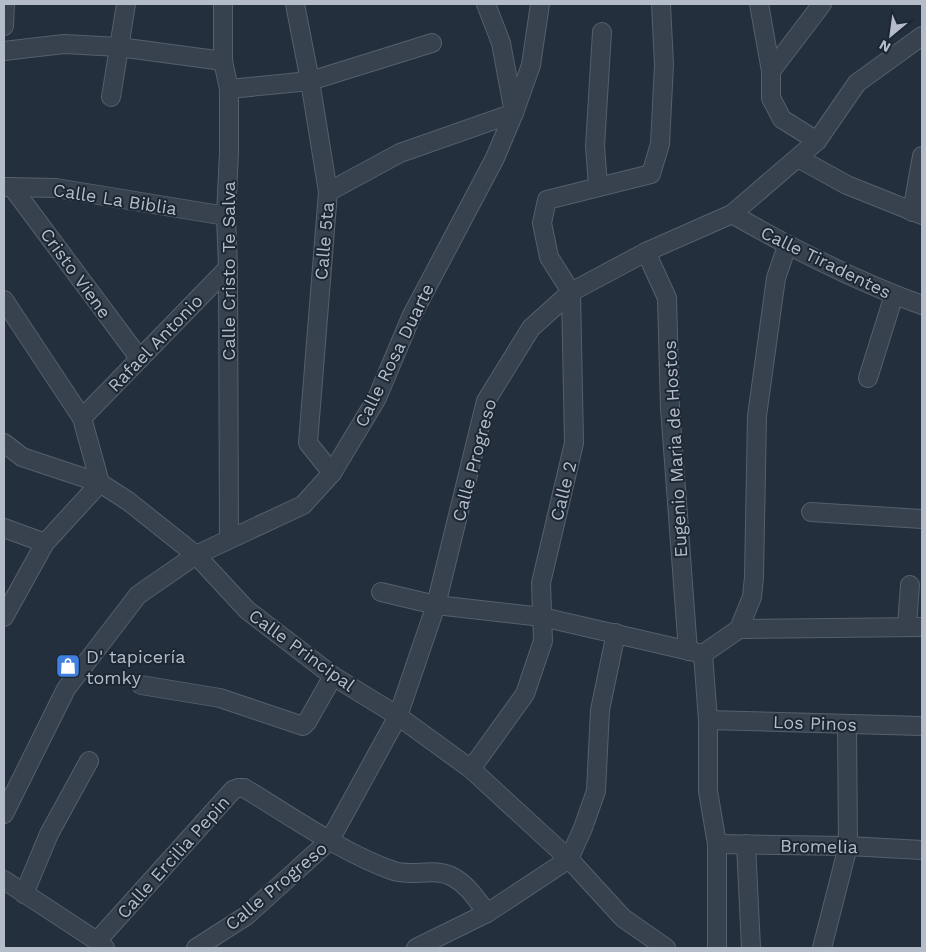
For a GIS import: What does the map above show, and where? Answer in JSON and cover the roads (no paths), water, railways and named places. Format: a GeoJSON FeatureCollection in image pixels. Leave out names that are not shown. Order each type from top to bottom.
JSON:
{"type":"FeatureCollection","features":[{"type":"Feature","properties":{"kind":"street"},"geometry":{"type":"LineString","coordinates":[[4,26],[5,4]]}},
{"type":"Feature","properties":{"kind":"street"},"geometry":{"type":"LineString","coordinates":[[111,97],[126,4]]}},
{"type":"Feature","properties":{"kind":"street","name":"Calle Cristo Te Salva"},"geometry":{"type":"LineString","coordinates":[[223,4],[223,61],[229,89],[226,216],[228,268],[229,539]]}},
{"type":"Feature","properties":{"kind":"street","name":"Calle 5ta"},"geometry":{"type":"LineString","coordinates":[[295,4],[328,192],[308,443],[332,473]]}},
{"type":"Feature","properties":{"kind":"street"},"geometry":{"type":"LineString","coordinates":[[328,192],[400,153],[514,113],[501,44],[486,4]]}},
{"type":"Feature","properties":{"kind":"street","name":"Calle Rosa Duarte"},"geometry":{"type":"LineString","coordinates":[[4,814],[66,689],[138,595],[196,555],[303,505],[332,473],[377,398],[411,317],[495,158],[514,113],[531,64],[540,4]]}},
{"type":"Feature","properties":{"kind":"street"},"geometry":{"type":"LineString","coordinates":[[571,292],[549,257],[542,223],[547,200],[651,174],[660,144],[664,65],[661,4]]}},
{"type":"Feature","properties":{"kind":"street"},"geometry":{"type":"LineString","coordinates":[[759,4],[771,71],[771,98],[782,119],[817,141]]}},
{"type":"Feature","properties":{"kind":"street"},"geometry":{"type":"LineString","coordinates":[[771,71],[822,4]]}},
{"type":"Feature","properties":{"kind":"street"},"geometry":{"type":"LineString","coordinates":[[598,186],[594,146],[602,32]]}},
{"type":"Feature","properties":{"kind":"street","name":"Calle Progreso"},"geometry":{"type":"LineString","coordinates":[[196,948],[246,916],[330,840],[398,716],[436,605],[486,401],[530,328],[571,292],[646,252],[732,214],[817,141],[857,82],[922,36]]}},
{"type":"Feature","properties":{"kind":"street"},"geometry":{"type":"LineString","coordinates":[[229,89],[310,82],[432,43]]}},
{"type":"Feature","properties":{"kind":"street"},"geometry":{"type":"LineString","coordinates":[[4,51],[64,44],[119,47],[223,61]]}},
{"type":"Feature","properties":{"kind":"street"},"geometry":{"type":"LineString","coordinates":[[798,158],[847,184],[917,213],[922,156]]}},
{"type":"Feature","properties":{"kind":"street","name":"Calle La Biblia"},"geometry":{"type":"LineString","coordinates":[[8,187],[56,188],[226,216]]}},
{"type":"Feature","properties":{"kind":"street","name":"Cristo Viene"},"geometry":{"type":"LineString","coordinates":[[8,187],[140,359]]}},
{"type":"Feature","properties":{"kind":"street","name":"Calle Tiradentes"},"geometry":{"type":"LineString","coordinates":[[732,214],[788,246],[862,282],[922,305]]}},
{"type":"Feature","properties":{"kind":"street"},"geometry":{"type":"LineString","coordinates":[[739,629],[752,597],[754,577],[756,416],[776,278],[788,246]]}},
{"type":"Feature","properties":{"kind":"street","name":"Eugenio Maria de Hostos"},"geometry":{"type":"LineString","coordinates":[[646,252],[667,298],[670,408],[695,652],[708,720],[708,791],[717,844],[717,948]]}},
{"type":"Feature","properties":{"kind":"street","name":"Rafael Antonio"},"geometry":{"type":"LineString","coordinates":[[82,418],[228,268]]}},
{"type":"Feature","properties":{"kind":"street","name":"Calle 2"},"geometry":{"type":"LineString","coordinates":[[471,769],[525,694],[543,641],[541,582],[574,443],[571,292]]}},
{"type":"Feature","properties":{"kind":"street"},"geometry":{"type":"LineString","coordinates":[[868,378],[894,295]]}},
{"type":"Feature","properties":{"kind":"street"},"geometry":{"type":"LineString","coordinates":[[4,300],[82,418],[100,483],[45,543],[4,617]]}},
{"type":"Feature","properties":{"kind":"street","name":"Calle Principal"},"geometry":{"type":"LineString","coordinates":[[4,443],[22,457],[100,483],[128,501],[196,555],[247,610],[334,676],[398,716],[471,769],[569,859],[623,918],[666,948]]}},
{"type":"Feature","properties":{"kind":"street"},"geometry":{"type":"LineString","coordinates":[[811,512],[922,519]]}},
{"type":"Feature","properties":{"kind":"street"},"geometry":{"type":"LineString","coordinates":[[4,528],[45,543]]}},
{"type":"Feature","properties":{"kind":"street"},"geometry":{"type":"LineString","coordinates":[[382,592],[436,605],[542,617],[695,652],[739,629],[914,627],[910,585]]}},
{"type":"Feature","properties":{"kind":"street"},"geometry":{"type":"LineString","coordinates":[[416,948],[487,913],[569,859],[583,828],[596,791],[600,710],[616,633]]}},
{"type":"Feature","properties":{"kind":"street"},"geometry":{"type":"LineString","coordinates":[[140,686],[220,698],[303,726],[334,676]]}},
{"type":"Feature","properties":{"kind":"street","name":"Los Pinos"},"geometry":{"type":"LineString","coordinates":[[708,720],[922,726]]}},
{"type":"Feature","properties":{"kind":"street"},"geometry":{"type":"LineString","coordinates":[[822,948],[848,846],[847,724]]}},
{"type":"Feature","properties":{"kind":"street"},"geometry":{"type":"LineString","coordinates":[[24,894],[49,834],[89,761]]}},
{"type":"Feature","properties":{"kind":"street","name":"Calle Ercilia Pepin"},"geometry":{"type":"LineString","coordinates":[[101,945],[233,790],[238,788],[244,788],[360,856],[395,871],[444,872],[468,888],[487,913]]}},
{"type":"Feature","properties":{"kind":"street","name":"Bromelia"},"geometry":{"type":"LineString","coordinates":[[717,844],[848,846],[922,850]]}},
{"type":"Feature","properties":{"kind":"street"},"geometry":{"type":"LineString","coordinates":[[746,844],[751,948]]}},
{"type":"Feature","properties":{"kind":"street"},"geometry":{"type":"LineString","coordinates":[[4,880],[101,945]]}},
{"type":"Feature","properties":{"kind":"place","name":"D' tapicería tomky"},"geometry":{"type":"Point","coordinates":[68,666]}}]}
